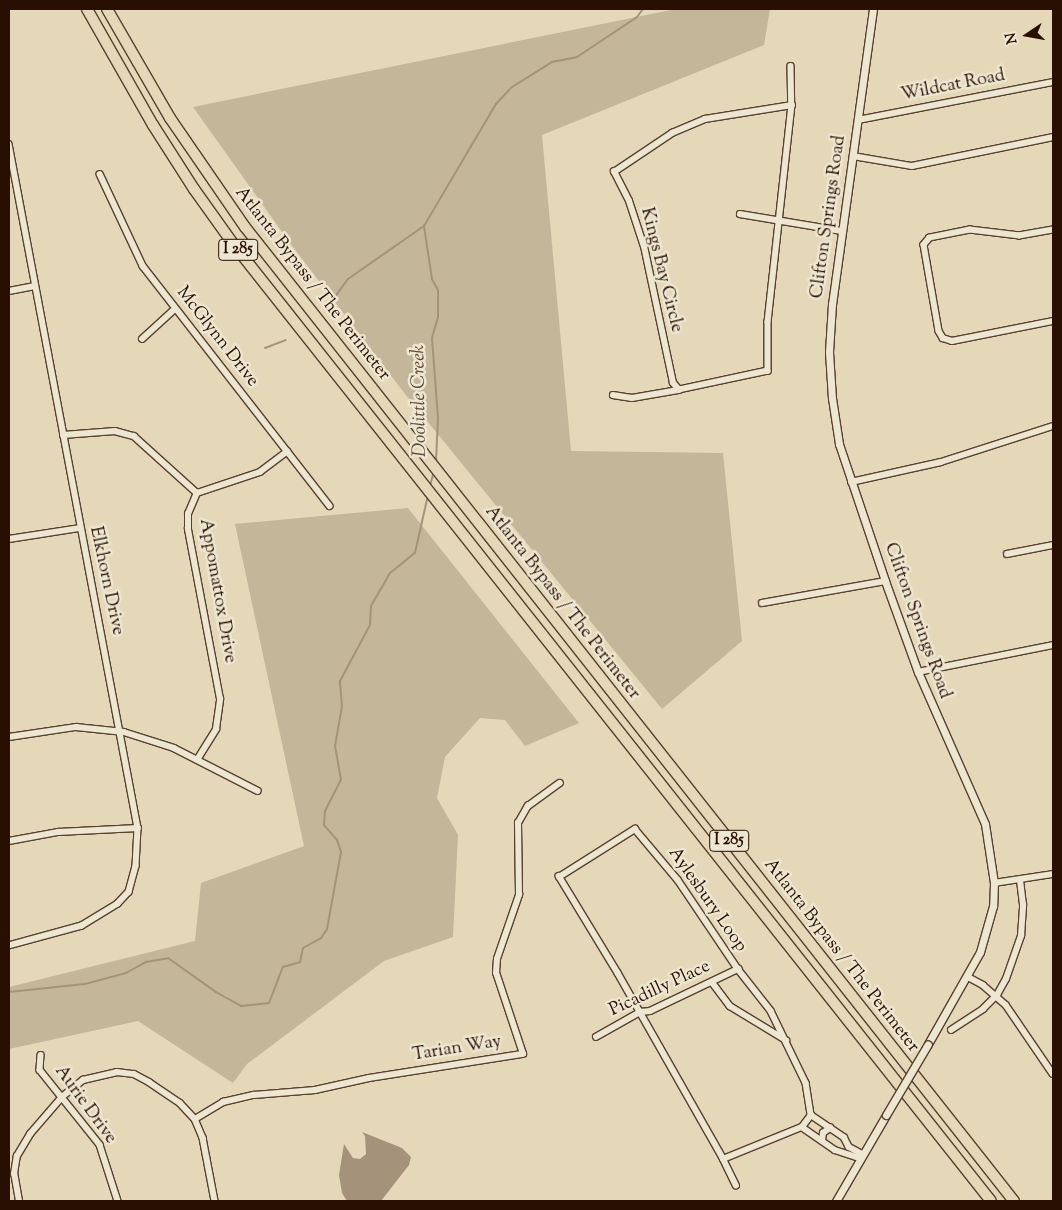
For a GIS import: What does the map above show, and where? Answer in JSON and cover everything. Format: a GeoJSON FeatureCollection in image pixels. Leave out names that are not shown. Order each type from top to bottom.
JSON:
{"type":"FeatureCollection","features":[{"type":"Feature","properties":{"kind":"highway","name":"Atlanta Bypass / The Perimeter"},"geometry":{"type":"LineString","coordinates":[[87,9],[121,72],[194,189],[443,508],[991,1201]]}},
{"type":"Feature","properties":{"kind":"highway","name":"Atlanta Bypass / The Perimeter"},"geometry":{"type":"LineString","coordinates":[[107,9],[160,103],[223,198],[422,453],[1014,1201]]}},
{"type":"Feature","properties":{"kind":"street","name":"Clifton Springs Road"},"geometry":{"type":"LineString","coordinates":[[836,1201],[860,1156],[968,977],[987,929],[994,884],[991,852],[979,807],[918,672],[885,581],[840,444],[829,352],[842,231],[873,9]]}},
{"type":"Feature","properties":{"kind":"street"},"geometry":{"type":"LineString","coordinates":[[613,395],[632,398],[768,370],[768,322],[792,105],[792,66]]}},
{"type":"Feature","properties":{"kind":"street","name":"Wildcat Road"},"geometry":{"type":"LineString","coordinates":[[858,120],[1053,82]]}},
{"type":"Feature","properties":{"kind":"street","name":"Kings Bay Circle"},"geometry":{"type":"LineString","coordinates":[[678,390],[673,383],[644,247],[629,201],[614,172],[672,133],[704,119],[792,105]]}},
{"type":"Feature","properties":{"kind":"street"},"geometry":{"type":"LineString","coordinates":[[853,156],[907,166],[1053,137]]}},
{"type":"Feature","properties":{"kind":"street","name":"Elkhorn Drive"},"geometry":{"type":"LineString","coordinates":[[9,144],[12,182],[35,286],[80,528],[122,732],[138,828],[136,866],[129,892],[118,904],[82,926],[9,946]]}},
{"type":"Feature","properties":{"kind":"street","name":"McGlynn Drive"},"geometry":{"type":"LineString","coordinates":[[100,174],[143,266],[330,506]]}},
{"type":"Feature","properties":{"kind":"street"},"geometry":{"type":"LineString","coordinates":[[740,214],[842,231]]}},
{"type":"Feature","properties":{"kind":"street"},"geometry":{"type":"LineString","coordinates":[[1053,230],[1020,236],[977,229],[930,238],[924,245],[938,331],[943,338],[952,341],[1053,321]]}},
{"type":"Feature","properties":{"kind":"street"},"geometry":{"type":"LineString","coordinates":[[9,291],[35,286]]}},
{"type":"Feature","properties":{"kind":"street"},"geometry":{"type":"LineString","coordinates":[[142,339],[175,309]]}},
{"type":"Feature","properties":{"kind":"street"},"geometry":{"type":"LineString","coordinates":[[852,482],[941,462],[1053,429]]}},
{"type":"Feature","properties":{"kind":"street"},"geometry":{"type":"LineString","coordinates":[[63,435],[115,431],[134,436],[198,493],[260,472],[287,452]]}},
{"type":"Feature","properties":{"kind":"street","name":"Appomattox Drive"},"geometry":{"type":"LineString","coordinates":[[197,760],[216,729],[220,699],[188,529],[188,514],[198,493]]}},
{"type":"Feature","properties":{"kind":"street"},"geometry":{"type":"LineString","coordinates":[[9,539],[80,528]]}},
{"type":"Feature","properties":{"kind":"street"},"geometry":{"type":"LineString","coordinates":[[1007,554],[1053,545]]}},
{"type":"Feature","properties":{"kind":"street"},"geometry":{"type":"LineString","coordinates":[[762,603],[885,581]]}},
{"type":"Feature","properties":{"kind":"street"},"geometry":{"type":"LineString","coordinates":[[918,672],[1053,646]]}},
{"type":"Feature","properties":{"kind":"street"},"geometry":{"type":"LineString","coordinates":[[9,737],[76,727],[122,732],[174,748],[258,791]]}},
{"type":"Feature","properties":{"kind":"street","name":"Tarian Way"},"geometry":{"type":"LineString","coordinates":[[195,1119],[223,1102],[254,1094],[315,1090],[369,1078],[523,1054],[496,973],[497,959],[519,895],[518,823],[528,806],[560,783]]}},
{"type":"Feature","properties":{"kind":"street"},"geometry":{"type":"LineString","coordinates":[[9,841],[58,832],[138,828]]}},
{"type":"Feature","properties":{"kind":"street","name":"Aylesbury Loop"},"geometry":{"type":"LineString","coordinates":[[736,1186],[723,1158],[640,1012],[560,877],[634,829],[678,880],[738,969],[771,1011],[806,1083],[811,1115]]}},
{"type":"Feature","properties":{"kind":"street"},"geometry":{"type":"LineString","coordinates":[[994,884],[1053,874]]}},
{"type":"Feature","properties":{"kind":"street"},"geometry":{"type":"LineString","coordinates":[[951,1030],[997,996],[1016,958],[1021,936],[1023,905],[1020,880]]}},
{"type":"Feature","properties":{"kind":"street","name":"Picadilly Place"},"geometry":{"type":"LineString","coordinates":[[596,1037],[640,1012],[650,1011],[738,969]]}},
{"type":"Feature","properties":{"kind":"street"},"geometry":{"type":"LineString","coordinates":[[968,977],[997,996],[1053,1074]]}},
{"type":"Feature","properties":{"kind":"street"},"geometry":{"type":"LineString","coordinates":[[712,982],[730,1006],[786,1040]]}},
{"type":"Feature","properties":{"kind":"street","name":"Aurie Drive"},"geometry":{"type":"LineString","coordinates":[[41,1055],[40,1070],[100,1144],[118,1201]]}},
{"type":"Feature","properties":{"kind":"street"},"geometry":{"type":"LineString","coordinates":[[19,1201],[14,1174],[17,1156],[62,1097],[90,1076],[116,1072],[134,1074],[180,1103],[195,1119],[203,1138],[215,1201]]}},
{"type":"Feature","properties":{"kind":"street"},"geometry":{"type":"LineString","coordinates":[[723,1158],[802,1127],[811,1115],[830,1128],[860,1156]]}},
{"type":"Feature","properties":{"kind":"street"},"geometry":{"type":"LineString","coordinates":[[802,1127],[835,1150],[860,1156]]}},
{"type":"Feature","properties":{"kind":"street"},"geometry":{"type":"LineString","coordinates":[[822,1141],[823,1133],[830,1128]]}},
{"type":"Feature","properties":{"kind":"shaded area"},"geometry":{"type":"Polygon","coordinates":[[[676,9],[770,9],[764,45],[542,135],[571,451],[723,453],[742,641],[662,709],[405,394],[290,243],[193,107],[676,9]]]}},
{"type":"Feature","properties":{"kind":"shaded area"},"geometry":{"type":"Polygon","coordinates":[[[408,508],[579,723],[525,746],[505,720],[480,718],[445,757],[437,798],[458,835],[453,937],[384,961],[247,1064],[233,1083],[138,1021],[9,1049],[9,987],[195,941],[201,883],[304,846],[235,524],[408,508]]]}},
{"type":"Feature","properties":{"kind":"shaded area"},"geometry":{"type":"Polygon","coordinates":[[[362,1132],[402,1148],[411,1157],[409,1165],[381,1201],[347,1201],[342,1193],[339,1175],[344,1144],[353,1158],[360,1159],[366,1154],[365,1136],[362,1132]]]}},
{"type":"Feature","properties":{"kind":"waterway","name":"Doolittle Creek"},"geometry":{"type":"LineString","coordinates":[[436,461],[438,418],[432,338],[438,317],[438,290],[432,279],[424,226],[496,104],[512,87],[552,62],[577,57],[637,17],[643,9]]}},
{"type":"Feature","properties":{"kind":"waterway"},"geometry":{"type":"LineString","coordinates":[[329,305],[348,279],[424,226]]}},
{"type":"Feature","properties":{"kind":"waterway"},"geometry":{"type":"LineString","coordinates":[[265,348],[286,340]]}},
{"type":"Feature","properties":{"kind":"waterway","name":"Doolittle Creek"},"geometry":{"type":"LineString","coordinates":[[430,486],[434,471]]}},
{"type":"Feature","properties":{"kind":"waterway","name":"Doolittle Creek"},"geometry":{"type":"LineString","coordinates":[[9,992],[85,984],[126,973],[146,962],[168,958],[216,992],[241,1006],[269,1003],[283,967],[300,962],[303,948],[321,938],[327,929],[341,852],[337,840],[324,825],[325,811],[341,780],[335,746],[342,706],[340,681],[370,625],[371,606],[390,573],[415,553],[428,495]]}}]}
